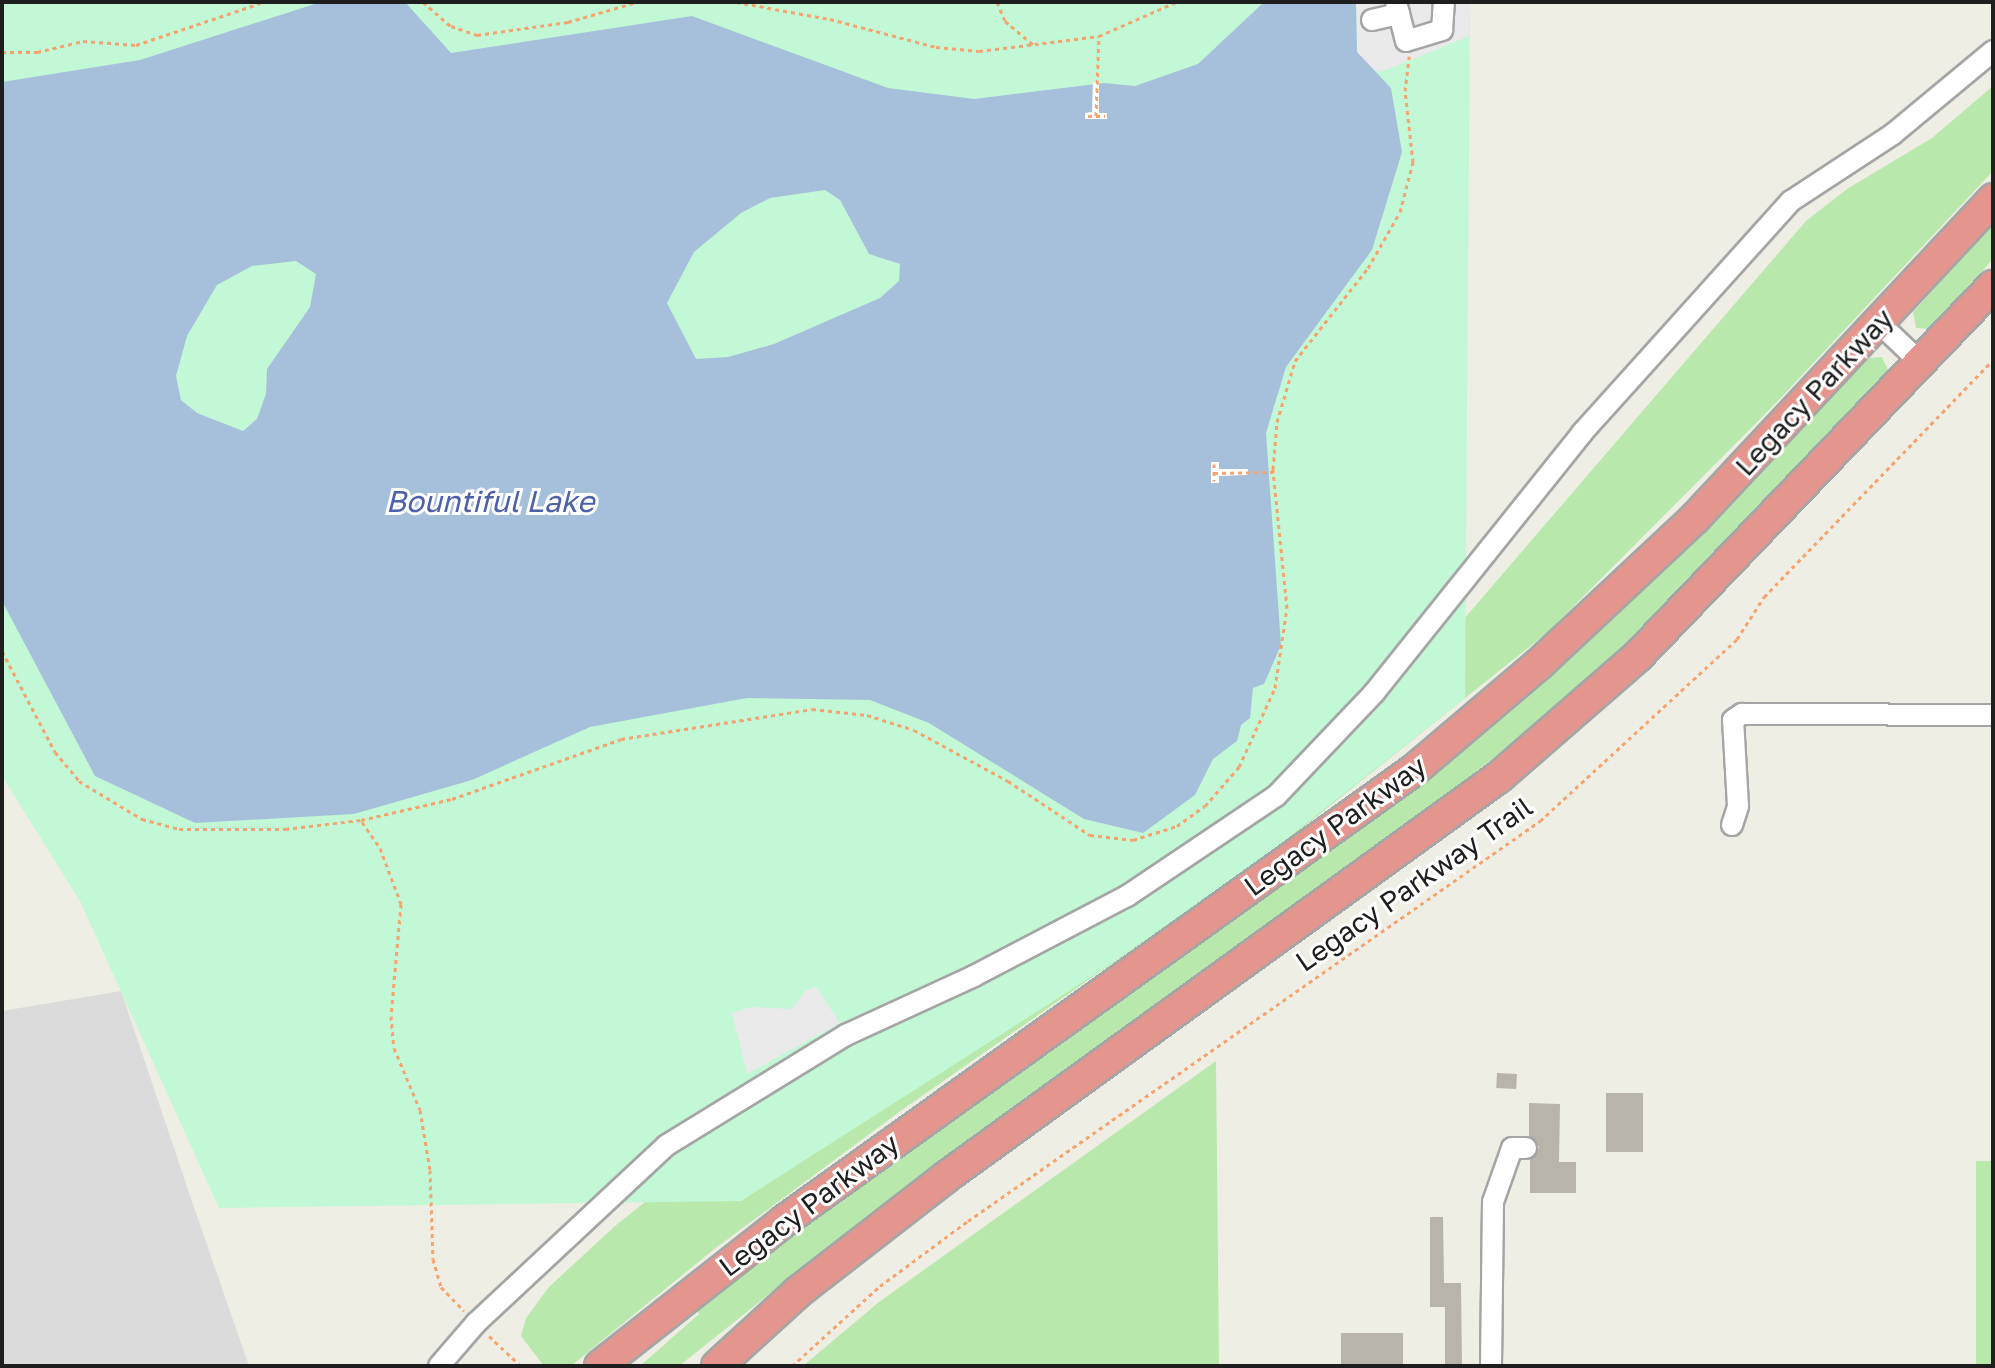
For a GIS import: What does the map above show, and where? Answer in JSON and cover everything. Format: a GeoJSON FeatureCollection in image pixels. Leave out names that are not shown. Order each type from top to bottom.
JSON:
{"type":"FeatureCollection","features":[{"type":"Feature","properties":{"kind":"highway","name":"Legacy Parkway"},"geometry":{"type":"LineString","coordinates":[[600,1366],[784,1221],[1414,770],[1538,665],[1695,518],[1880,324],[1993,199]]}},
{"type":"Feature","properties":{"kind":"highway","name":"Legacy Parkway"},"geometry":{"type":"LineString","coordinates":[[717,1366],[798,1292],[946,1177],[1499,777],[1638,656],[1993,286]]}},
{"type":"Feature","properties":{"kind":"street"},"geometry":{"type":"LineString","coordinates":[[1372,20],[1397,8],[1406,41],[1442,30],[1444,2]]}},
{"type":"Feature","properties":{"kind":"street"},"geometry":{"type":"LineString","coordinates":[[439,1366],[476,1323],[667,1145],[846,1035],[974,976],[1127,896],[1276,796],[1374,693],[1582,433],[1791,201],[1893,134],[1993,51]]}},
{"type":"Feature","properties":{"kind":"street"},"geometry":{"type":"LineString","coordinates":[[1880,324],[1921,363]]}},
{"type":"Feature","properties":{"kind":"street"},"geometry":{"type":"LineString","coordinates":[[1732,825],[1738,806],[1733,720],[1742,714],[1993,715]]}},
{"type":"Feature","properties":{"kind":"street"},"geometry":{"type":"LineString","coordinates":[[1491,1366],[1493,1202],[1512,1148],[1526,1148]]}},
{"type":"Feature","properties":{"kind":"path"},"geometry":{"type":"LineString","coordinates":[[2,52],[37,52],[83,41],[136,45],[264,2]]}},
{"type":"Feature","properties":{"kind":"path"},"geometry":{"type":"LineString","coordinates":[[423,2],[451,26],[477,35],[568,22],[637,2]]}},
{"type":"Feature","properties":{"kind":"path"},"geometry":{"type":"LineString","coordinates":[[736,2],[950,49],[1034,45],[1099,36],[1176,2]]}},
{"type":"Feature","properties":{"kind":"path"},"geometry":{"type":"LineString","coordinates":[[997,2],[1005,21],[1034,45]]}},
{"type":"Feature","properties":{"kind":"path"},"geometry":{"type":"LineString","coordinates":[[1096,116],[1099,36]]}},
{"type":"Feature","properties":{"kind":"path"},"geometry":{"type":"LineString","coordinates":[[2,651],[64,766],[92,791],[142,819],[179,829],[215,830],[361,820],[452,799],[621,739],[812,709],[867,715],[914,730],[1090,835],[1133,840],[1162,832],[1205,806],[1239,767],[1275,688],[1287,608],[1273,472],[1277,422],[1295,361],[1368,268],[1402,204],[1413,162],[1406,41]]}},
{"type":"Feature","properties":{"kind":"path"},"geometry":{"type":"LineString","coordinates":[[1088,116],[1105,116]]}},
{"type":"Feature","properties":{"kind":"path","name":"Legacy Parkway Trail"},"geometry":{"type":"LineString","coordinates":[[792,1366],[880,1286],[1540,821],[1737,639],[1764,597],[1993,360]]}},
{"type":"Feature","properties":{"kind":"path"},"geometry":{"type":"LineString","coordinates":[[1214,464],[1214,481]]}},
{"type":"Feature","properties":{"kind":"path"},"geometry":{"type":"LineString","coordinates":[[1214,473],[1273,472]]}},
{"type":"Feature","properties":{"kind":"path"},"geometry":{"type":"LineString","coordinates":[[361,820],[380,848],[401,904],[393,1038],[401,1074],[420,1110],[430,1170],[433,1259],[441,1287],[521,1366]]}},
{"type":"Feature","properties":{"kind":"shaded area"},"geometry":{"type":"Polygon","coordinates":[[[1356,2],[1470,2],[1469,36],[1381,72],[1366,67],[1357,52],[1356,2]]]}},
{"type":"Feature","properties":{"kind":"shaded area"},"geometry":{"type":"Polygon","coordinates":[[[816,987],[840,1023],[747,1074],[732,1013],[751,1007],[792,1009],[805,991],[816,987]]]}},
{"type":"Feature","properties":{"kind":"shaded area"},"geometry":{"type":"Polygon","coordinates":[[[121,991],[249,1366],[2,1366],[2,1011],[121,991]]]}},
{"type":"Feature","properties":{"kind":"green space"},"geometry":{"type":"Polygon","coordinates":[[[2,2],[1470,2],[1465,698],[1256,863],[1094,975],[741,1201],[219,1208],[80,901],[2,776],[2,2]]]}},
{"type":"Feature","properties":{"kind":"green space"},"geometry":{"type":"Polygon","coordinates":[[[1993,86],[1993,171],[1773,406],[1548,632],[1272,852],[899,1112],[713,1250],[571,1366],[544,1366],[521,1336],[526,1318],[549,1287],[615,1226],[685,1170],[1439,648],[1806,221],[1847,189],[1932,138],[1993,86]]]}},
{"type":"Feature","properties":{"kind":"green space"},"geometry":{"type":"Polygon","coordinates":[[[1993,223],[1993,259],[1929,329],[1916,328],[1913,312],[1993,223]]]}},
{"type":"Feature","properties":{"kind":"green space"},"geometry":{"type":"Polygon","coordinates":[[[1882,357],[1889,372],[1821,448],[1663,612],[1519,738],[1351,869],[867,1216],[679,1366],[640,1366],[699,1314],[695,1308],[786,1237],[1437,770],[1615,617],[1869,358],[1882,357]]]}},
{"type":"Feature","properties":{"kind":"green space"},"geometry":{"type":"Polygon","coordinates":[[[1216,1061],[1219,1366],[803,1366],[879,1302],[1216,1061]]]}},
{"type":"Feature","properties":{"kind":"green space"},"geometry":{"type":"Polygon","coordinates":[[[1976,1161],[1993,1161],[1993,1366],[1976,1366],[1976,1161]]]}},
{"type":"Feature","properties":{"kind":"water","name":"Bountiful Lake"},"geometry":{"type":"Polygon","coordinates":[[[321,2],[405,2],[451,53],[692,16],[888,88],[974,99],[1104,83],[1135,86],[1198,64],[1264,2],[1356,2],[1357,52],[1391,88],[1402,152],[1372,250],[1286,367],[1266,433],[1281,645],[1264,684],[1253,688],[1250,718],[1241,725],[1237,741],[1213,759],[1195,795],[1143,833],[1084,819],[929,723],[870,700],[747,698],[590,727],[472,780],[354,814],[195,823],[95,776],[2,601],[2,82],[140,60],[321,2]],[[825,190],[770,198],[741,213],[694,252],[667,303],[696,359],[728,357],[774,344],[880,298],[899,281],[900,264],[869,254],[840,200],[825,190]],[[296,261],[252,266],[217,285],[187,336],[176,376],[181,400],[197,413],[243,431],[257,419],[266,394],[267,369],[310,307],[316,274],[296,261]]]}},
{"type":"Feature","properties":{"kind":"pier"},"geometry":{"type":"Polygon","coordinates":[[[1093,82],[1099,83],[1099,113],[1107,113],[1107,119],[1085,119],[1085,113],[1092,112],[1093,82]]]}},
{"type":"Feature","properties":{"kind":"pier"},"geometry":{"type":"Polygon","coordinates":[[[1211,462],[1219,462],[1219,469],[1248,469],[1248,475],[1219,476],[1219,483],[1211,483],[1211,462]]]}},
{"type":"Feature","properties":{"kind":"building"},"geometry":{"type":"Polygon","coordinates":[[[1497,1073],[1517,1074],[1516,1089],[1496,1088],[1497,1073]]]}},
{"type":"Feature","properties":{"kind":"building"},"geometry":{"type":"Polygon","coordinates":[[[1606,1093],[1643,1093],[1643,1152],[1606,1152],[1606,1093]]]}},
{"type":"Feature","properties":{"kind":"building"},"geometry":{"type":"Polygon","coordinates":[[[1529,1103],[1560,1104],[1559,1162],[1576,1162],[1576,1193],[1530,1193],[1530,1160],[1539,1147],[1529,1136],[1529,1103]]]}},
{"type":"Feature","properties":{"kind":"building"},"geometry":{"type":"Polygon","coordinates":[[[1430,1217],[1443,1217],[1444,1283],[1461,1283],[1462,1366],[1445,1366],[1445,1307],[1430,1307],[1430,1217]]]}},
{"type":"Feature","properties":{"kind":"building"},"geometry":{"type":"Polygon","coordinates":[[[1341,1333],[1403,1333],[1403,1366],[1341,1366],[1341,1333]]]}}]}
